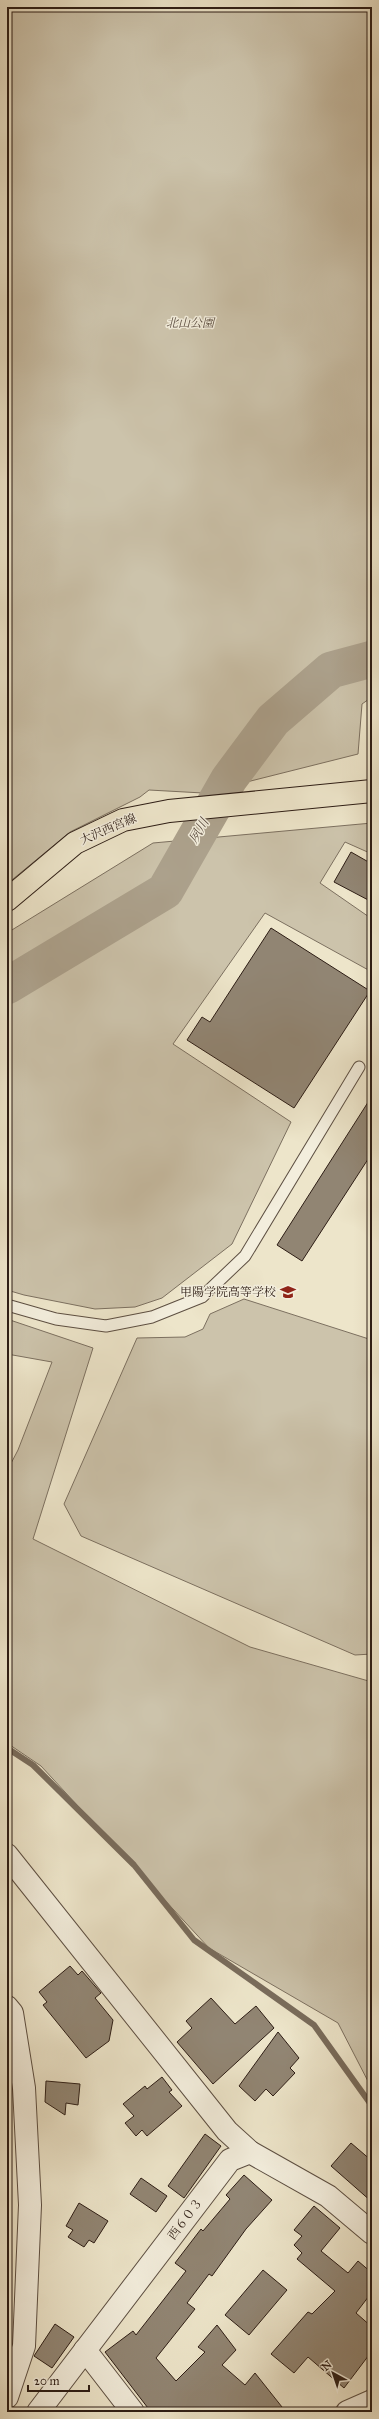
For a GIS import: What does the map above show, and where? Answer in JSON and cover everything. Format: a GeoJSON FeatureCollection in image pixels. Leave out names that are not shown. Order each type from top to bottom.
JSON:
{"type":"FeatureCollection","features":[{"type":"Feature","properties":{"kind":"main road","name":"大沢西宮線"},"geometry":{"type":"LineString","coordinates":[[7,900],[75,843],[123,820],[169,811],[372,791]]}},
{"type":"Feature","properties":{"kind":"street"},"geometry":{"type":"LineString","coordinates":[[7,1855],[227,2131],[250,2152],[328,2196],[372,2233]]}},
{"type":"Feature","properties":{"kind":"street"},"geometry":{"type":"LineString","coordinates":[[7,2007],[12,2013],[24,2088],[30,2205],[24,2346],[7,2397]]}},
{"type":"Feature","properties":{"kind":"street","name":"西６０３"},"geometry":{"type":"LineString","coordinates":[[38,2412],[230,2160],[250,2152]]}},
{"type":"Feature","properties":{"kind":"street"},"geometry":{"type":"LineString","coordinates":[[85,2350],[132,2412]]}},
{"type":"Feature","properties":{"kind":"street"},"geometry":{"type":"LineString","coordinates":[[347,2412],[372,2401]]}},
{"type":"Feature","properties":{"kind":"lane"},"geometry":{"type":"LineString","coordinates":[[7,1305],[56,1319],[106,1326],[152,1317],[202,1296],[246,1256],[359,1067]]}},
{"type":"Feature","properties":{"kind":"green space","name":"北山公園"},"geometry":{"type":"Polygon","coordinates":[[[7,7],[372,7],[372,697],[362,704],[358,754],[203,793],[149,790],[140,797],[70,832],[7,884],[7,7]]]}},
{"type":"Feature","properties":{"kind":"green space"},"geometry":{"type":"Polygon","coordinates":[[[372,823],[372,854],[345,842],[320,883],[372,919],[372,972],[265,913],[173,1044],[291,1122],[232,1244],[162,1298],[135,1307],[95,1309],[24,1295],[7,1290],[7,933],[153,843],[372,823]]]}},
{"type":"Feature","properties":{"kind":"green space"},"geometry":{"type":"Polygon","coordinates":[[[244,1299],[372,1340],[372,1654],[355,1655],[81,1536],[64,1504],[137,1338],[185,1337],[203,1329],[210,1314],[244,1299]]]}},
{"type":"Feature","properties":{"kind":"green space"},"geometry":{"type":"Polygon","coordinates":[[[7,1319],[93,1348],[33,1539],[250,1647],[372,1682],[372,2089],[338,2023],[209,1948],[41,1766],[7,1743],[7,1471],[18,1450],[52,1362],[7,1354],[7,1319]]]}},
{"type":"Feature","properties":{"kind":"building"},"geometry":{"type":"Polygon","coordinates":[[[351,852],[372,864],[372,902],[334,882],[351,852]]]}},
{"type":"Feature","properties":{"kind":"building"},"geometry":{"type":"Polygon","coordinates":[[[271,928],[370,991],[294,1108],[187,1040],[202,1017],[210,1022],[271,928]]]}},
{"type":"Feature","properties":{"kind":"building"},"geometry":{"type":"Polygon","coordinates":[[[372,1096],[372,1153],[302,1261],[277,1245],[372,1096]]]}},
{"type":"Feature","properties":{"kind":"building"},"geometry":{"type":"Polygon","coordinates":[[[70,1966],[78,1975],[82,1971],[101,1993],[95,1998],[113,2020],[109,2041],[86,2058],[43,2005],[47,2002],[39,1992],[70,1966]]]}},
{"type":"Feature","properties":{"kind":"building"},"geometry":{"type":"Polygon","coordinates":[[[211,1998],[235,2024],[256,2006],[274,2028],[213,2084],[177,2042],[192,2028],[186,2021],[211,1998]]]}},
{"type":"Feature","properties":{"kind":"building"},"geometry":{"type":"Polygon","coordinates":[[[278,2032],[299,2058],[290,2068],[295,2073],[273,2096],[266,2089],[255,2101],[239,2086],[278,2032]]]}},
{"type":"Feature","properties":{"kind":"building"},"geometry":{"type":"Polygon","coordinates":[[[162,2077],[172,2090],[169,2092],[182,2106],[147,2136],[142,2130],[136,2136],[125,2123],[134,2116],[123,2104],[145,2086],[147,2089],[162,2077]]]}},
{"type":"Feature","properties":{"kind":"building"},"geometry":{"type":"Polygon","coordinates":[[[46,2081],[80,2084],[78,2105],[66,2103],[65,2115],[45,2102],[46,2081]]]}},
{"type":"Feature","properties":{"kind":"building"},"geometry":{"type":"Polygon","coordinates":[[[205,2134],[221,2146],[184,2198],[168,2186],[205,2134]]]}},
{"type":"Feature","properties":{"kind":"building"},"geometry":{"type":"Polygon","coordinates":[[[351,2143],[372,2161],[372,2202],[331,2166],[351,2143]]]}},
{"type":"Feature","properties":{"kind":"building"},"geometry":{"type":"Polygon","coordinates":[[[244,2175],[272,2200],[246,2229],[212,2276],[209,2274],[187,2303],[195,2309],[156,2358],[176,2381],[205,2352],[198,2347],[217,2325],[236,2350],[222,2365],[245,2385],[255,2373],[286,2412],[151,2412],[105,2352],[133,2331],[136,2335],[186,2271],[175,2263],[201,2229],[203,2231],[230,2199],[226,2195],[244,2175]]]}},
{"type":"Feature","properties":{"kind":"building"},"geometry":{"type":"Polygon","coordinates":[[[141,2178],[167,2196],[156,2212],[130,2194],[141,2178]]]}},
{"type":"Feature","properties":{"kind":"building"},"geometry":{"type":"Polygon","coordinates":[[[79,2203],[108,2221],[94,2243],[89,2240],[84,2247],[68,2237],[73,2230],[66,2226],[79,2203]]]}},
{"type":"Feature","properties":{"kind":"building"},"geometry":{"type":"Polygon","coordinates":[[[314,2206],[340,2228],[321,2251],[348,2273],[358,2261],[372,2273],[372,2292],[356,2313],[372,2327],[372,2351],[344,2388],[308,2357],[294,2373],[271,2354],[308,2312],[312,2314],[335,2291],[297,2259],[302,2253],[294,2245],[302,2236],[294,2230],[314,2206]]]}},
{"type":"Feature","properties":{"kind":"building"},"geometry":{"type":"Polygon","coordinates":[[[263,2270],[287,2290],[249,2335],[225,2315],[263,2270]]]}},
{"type":"Feature","properties":{"kind":"building"},"geometry":{"type":"Polygon","coordinates":[[[55,2324],[74,2337],[52,2368],[34,2356],[55,2324]]]}},
{"type":"Feature","properties":{"kind":"waterway","name":"夙川"},"geometry":{"type":"LineString","coordinates":[[7,986],[165,891],[229,779],[273,720],[331,670],[372,659]]}},
{"type":"Feature","properties":{"kind":"waterway"},"geometry":{"type":"LineString","coordinates":[[7,1748],[33,1765],[134,1865],[194,1940],[314,2025],[372,2106]]}},
{"type":"Feature","properties":{"kind":"place","name":"甲陽学院高等学校"},"geometry":{"type":"Point","coordinates":[288,1292]}}]}
